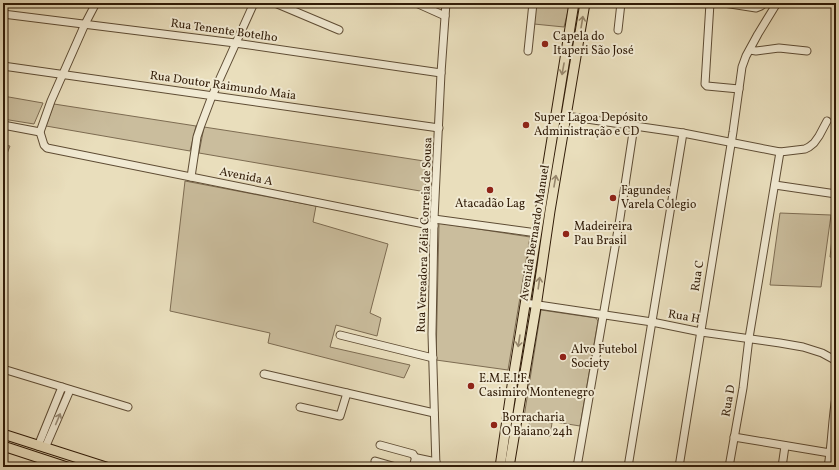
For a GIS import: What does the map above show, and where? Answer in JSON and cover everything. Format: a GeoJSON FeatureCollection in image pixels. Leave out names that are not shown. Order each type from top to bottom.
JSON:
{"type":"FeatureCollection","features":[{"type":"Feature","properties":{"kind":"main road","name":"Avenida Bernardo Manuel"},"geometry":{"type":"LineString","coordinates":[[500,467],[536,233],[574,3]]}},
{"type":"Feature","properties":{"kind":"main road","name":"Avenida Bernardo Manuel"},"geometry":{"type":"LineString","coordinates":[[509,467],[585,3]]}},
{"type":"Feature","properties":{"kind":"main road"},"geometry":{"type":"LineString","coordinates":[[568,44],[578,46]]}},
{"type":"Feature","properties":{"kind":"main road"},"geometry":{"type":"LineString","coordinates":[[566,55],[576,56]]}},
{"type":"Feature","properties":{"kind":"main road"},"geometry":{"type":"LineString","coordinates":[[3,434],[106,467]]}},
{"type":"Feature","properties":{"kind":"main road"},"geometry":{"type":"LineString","coordinates":[[3,446],[67,467]]}},
{"type":"Feature","properties":{"kind":"street"},"geometry":{"type":"LineString","coordinates":[[3,125],[40,132],[51,101],[85,24],[96,3]]}},
{"type":"Feature","properties":{"kind":"street"},"geometry":{"type":"LineString","coordinates":[[191,177],[199,131],[212,96],[254,3]]}},
{"type":"Feature","properties":{"kind":"street"},"geometry":{"type":"LineString","coordinates":[[275,3],[339,30]]}},
{"type":"Feature","properties":{"kind":"street"},"geometry":{"type":"LineString","coordinates":[[416,3],[445,16]]}},
{"type":"Feature","properties":{"kind":"street","name":"Rua Vereadora Zélia Correia de Sousa"},"geometry":{"type":"LineString","coordinates":[[436,465],[432,285],[441,73],[446,3]]}},
{"type":"Feature","properties":{"kind":"street"},"geometry":{"type":"LineString","coordinates":[[528,51],[533,3]]}},
{"type":"Feature","properties":{"kind":"street"},"geometry":{"type":"LineString","coordinates":[[618,30],[621,3]]}},
{"type":"Feature","properties":{"kind":"street"},"geometry":{"type":"LineString","coordinates":[[683,3],[700,3]]}},
{"type":"Feature","properties":{"kind":"street"},"geometry":{"type":"LineString","coordinates":[[710,3],[705,84],[707,86],[739,89]]}},
{"type":"Feature","properties":{"kind":"street"},"geometry":{"type":"LineString","coordinates":[[724,3],[752,8],[756,8],[765,3]]}},
{"type":"Feature","properties":{"kind":"street","name":"Rua C"},"geometry":{"type":"LineString","coordinates":[[679,467],[722,195],[732,142],[742,67],[767,19],[778,3]]}},
{"type":"Feature","properties":{"kind":"street","name":"Rua Tenente Botelho"},"geometry":{"type":"LineString","coordinates":[[3,14],[236,43],[441,73]]}},
{"type":"Feature","properties":{"kind":"street"},"geometry":{"type":"LineString","coordinates":[[750,50],[756,51],[779,48],[807,51]]}},
{"type":"Feature","properties":{"kind":"street","name":"Rua Doutor Raimundo Maia"},"geometry":{"type":"LineString","coordinates":[[3,66],[439,128]]}},
{"type":"Feature","properties":{"kind":"street"},"geometry":{"type":"LineString","coordinates":[[566,116],[683,133],[780,152],[805,149],[809,147],[819,136],[827,121]]}},
{"type":"Feature","properties":{"kind":"street"},"geometry":{"type":"LineString","coordinates":[[577,467],[620,218],[634,126]]}},
{"type":"Feature","properties":{"kind":"street","name":"Avenida A"},"geometry":{"type":"LineString","coordinates":[[40,132],[44,145],[47,148],[191,177],[434,222],[536,233]]}},
{"type":"Feature","properties":{"kind":"street"},"geometry":{"type":"LineString","coordinates":[[628,467],[683,133]]}},
{"type":"Feature","properties":{"kind":"street","name":"Rua D"},"geometry":{"type":"LineString","coordinates":[[729,467],[780,152]]}},
{"type":"Feature","properties":{"kind":"street"},"geometry":{"type":"LineString","coordinates":[[774,185],[836,194]]}},
{"type":"Feature","properties":{"kind":"street","name":"Rua H"},"geometry":{"type":"LineString","coordinates":[[525,303],[803,347],[822,353],[836,362]]}},
{"type":"Feature","properties":{"kind":"street"},"geometry":{"type":"LineString","coordinates":[[340,335],[433,358]]}},
{"type":"Feature","properties":{"kind":"street"},"geometry":{"type":"LineString","coordinates":[[3,369],[128,408]]}},
{"type":"Feature","properties":{"kind":"street"},"geometry":{"type":"LineString","coordinates":[[264,374],[434,414]]}},
{"type":"Feature","properties":{"kind":"street"},"geometry":{"type":"LineString","coordinates":[[42,447],[62,387]]}},
{"type":"Feature","properties":{"kind":"street"},"geometry":{"type":"LineString","coordinates":[[42,447],[70,390]]}},
{"type":"Feature","properties":{"kind":"street"},"geometry":{"type":"LineString","coordinates":[[300,407],[340,416],[347,393]]}},
{"type":"Feature","properties":{"kind":"street"},"geometry":{"type":"LineString","coordinates":[[828,467],[833,425],[833,411],[836,397]]}},
{"type":"Feature","properties":{"kind":"street"},"geometry":{"type":"LineString","coordinates":[[734,437],[830,453]]}},
{"type":"Feature","properties":{"kind":"street"},"geometry":{"type":"LineString","coordinates":[[380,445],[413,454],[416,459]]}},
{"type":"Feature","properties":{"kind":"street"},"geometry":{"type":"LineString","coordinates":[[782,467],[785,446]]}},
{"type":"Feature","properties":{"kind":"street"},"geometry":{"type":"LineString","coordinates":[[416,459],[417,458],[436,465]]}},
{"type":"Feature","properties":{"kind":"street"},"geometry":{"type":"LineString","coordinates":[[413,467],[416,459]]}},
{"type":"Feature","properties":{"kind":"street"},"geometry":{"type":"LineString","coordinates":[[375,461],[396,467]]}},
{"type":"Feature","properties":{"kind":"shaded area"},"geometry":{"type":"Polygon","coordinates":[[[535,3],[570,3],[564,27],[534,24],[535,3]]]}},
{"type":"Feature","properties":{"kind":"shaded area"},"geometry":{"type":"Polygon","coordinates":[[[3,96],[43,103],[34,124],[3,119],[3,96]]]}},
{"type":"Feature","properties":{"kind":"shaded area"},"geometry":{"type":"Polygon","coordinates":[[[54,104],[196,126],[190,151],[46,126],[54,104]]]}},
{"type":"Feature","properties":{"kind":"shaded area"},"geometry":{"type":"Polygon","coordinates":[[[204,127],[424,161],[426,192],[199,153],[204,127]]]}},
{"type":"Feature","properties":{"kind":"shaded area"},"geometry":{"type":"Polygon","coordinates":[[[3,145],[10,146],[3,164],[3,145]]]}},
{"type":"Feature","properties":{"kind":"shaded area"},"geometry":{"type":"Polygon","coordinates":[[[185,181],[316,206],[313,222],[388,244],[370,313],[381,318],[377,336],[336,325],[330,347],[410,365],[404,378],[268,343],[270,333],[170,311],[185,181]]]}},
{"type":"Feature","properties":{"kind":"shaded area"},"geometry":{"type":"Polygon","coordinates":[[[780,213],[831,215],[821,287],[770,285],[780,213]]]}},
{"type":"Feature","properties":{"kind":"shaded area"},"geometry":{"type":"Polygon","coordinates":[[[834,220],[836,220],[836,258],[830,257],[834,220]]]}},
{"type":"Feature","properties":{"kind":"shaded area"},"geometry":{"type":"Polygon","coordinates":[[[439,223],[530,237],[508,370],[436,360],[439,223]]]}},
{"type":"Feature","properties":{"kind":"shaded area","name":"Alvo Futebol Society"},"geometry":{"type":"Polygon","coordinates":[[[541,310],[596,318],[598,321],[580,426],[524,417],[541,310]]]}},
{"type":"Feature","properties":{"kind":"shaded area"},"geometry":{"type":"Polygon","coordinates":[[[530,419],[552,423],[550,436],[528,432],[530,419]]]}},
{"type":"Feature","properties":{"kind":"place","name":"Capela do Itaperi São José"},"geometry":{"type":"Point","coordinates":[545,44]}},
{"type":"Feature","properties":{"kind":"place","name":"Super Lagoa Depósito Administração e CD"},"geometry":{"type":"Point","coordinates":[526,125]}},
{"type":"Feature","properties":{"kind":"place","name":"Atacadão Lag"},"geometry":{"type":"Point","coordinates":[490,190]}},
{"type":"Feature","properties":{"kind":"place","name":"Fagundes Varela Colegio"},"geometry":{"type":"Point","coordinates":[613,198]}},
{"type":"Feature","properties":{"kind":"place","name":"Madeireira Pau Brasil"},"geometry":{"type":"Point","coordinates":[566,234]}},
{"type":"Feature","properties":{"kind":"place","name":"Alvo Futebol Society"},"geometry":{"type":"Point","coordinates":[563,357]}},
{"type":"Feature","properties":{"kind":"place","name":"E.M.E.I.F. Casimiro Montenegro"},"geometry":{"type":"Point","coordinates":[471,386]}},
{"type":"Feature","properties":{"kind":"place","name":"Borracharia O Baiano 24h"},"geometry":{"type":"Point","coordinates":[494,425]}}]}
